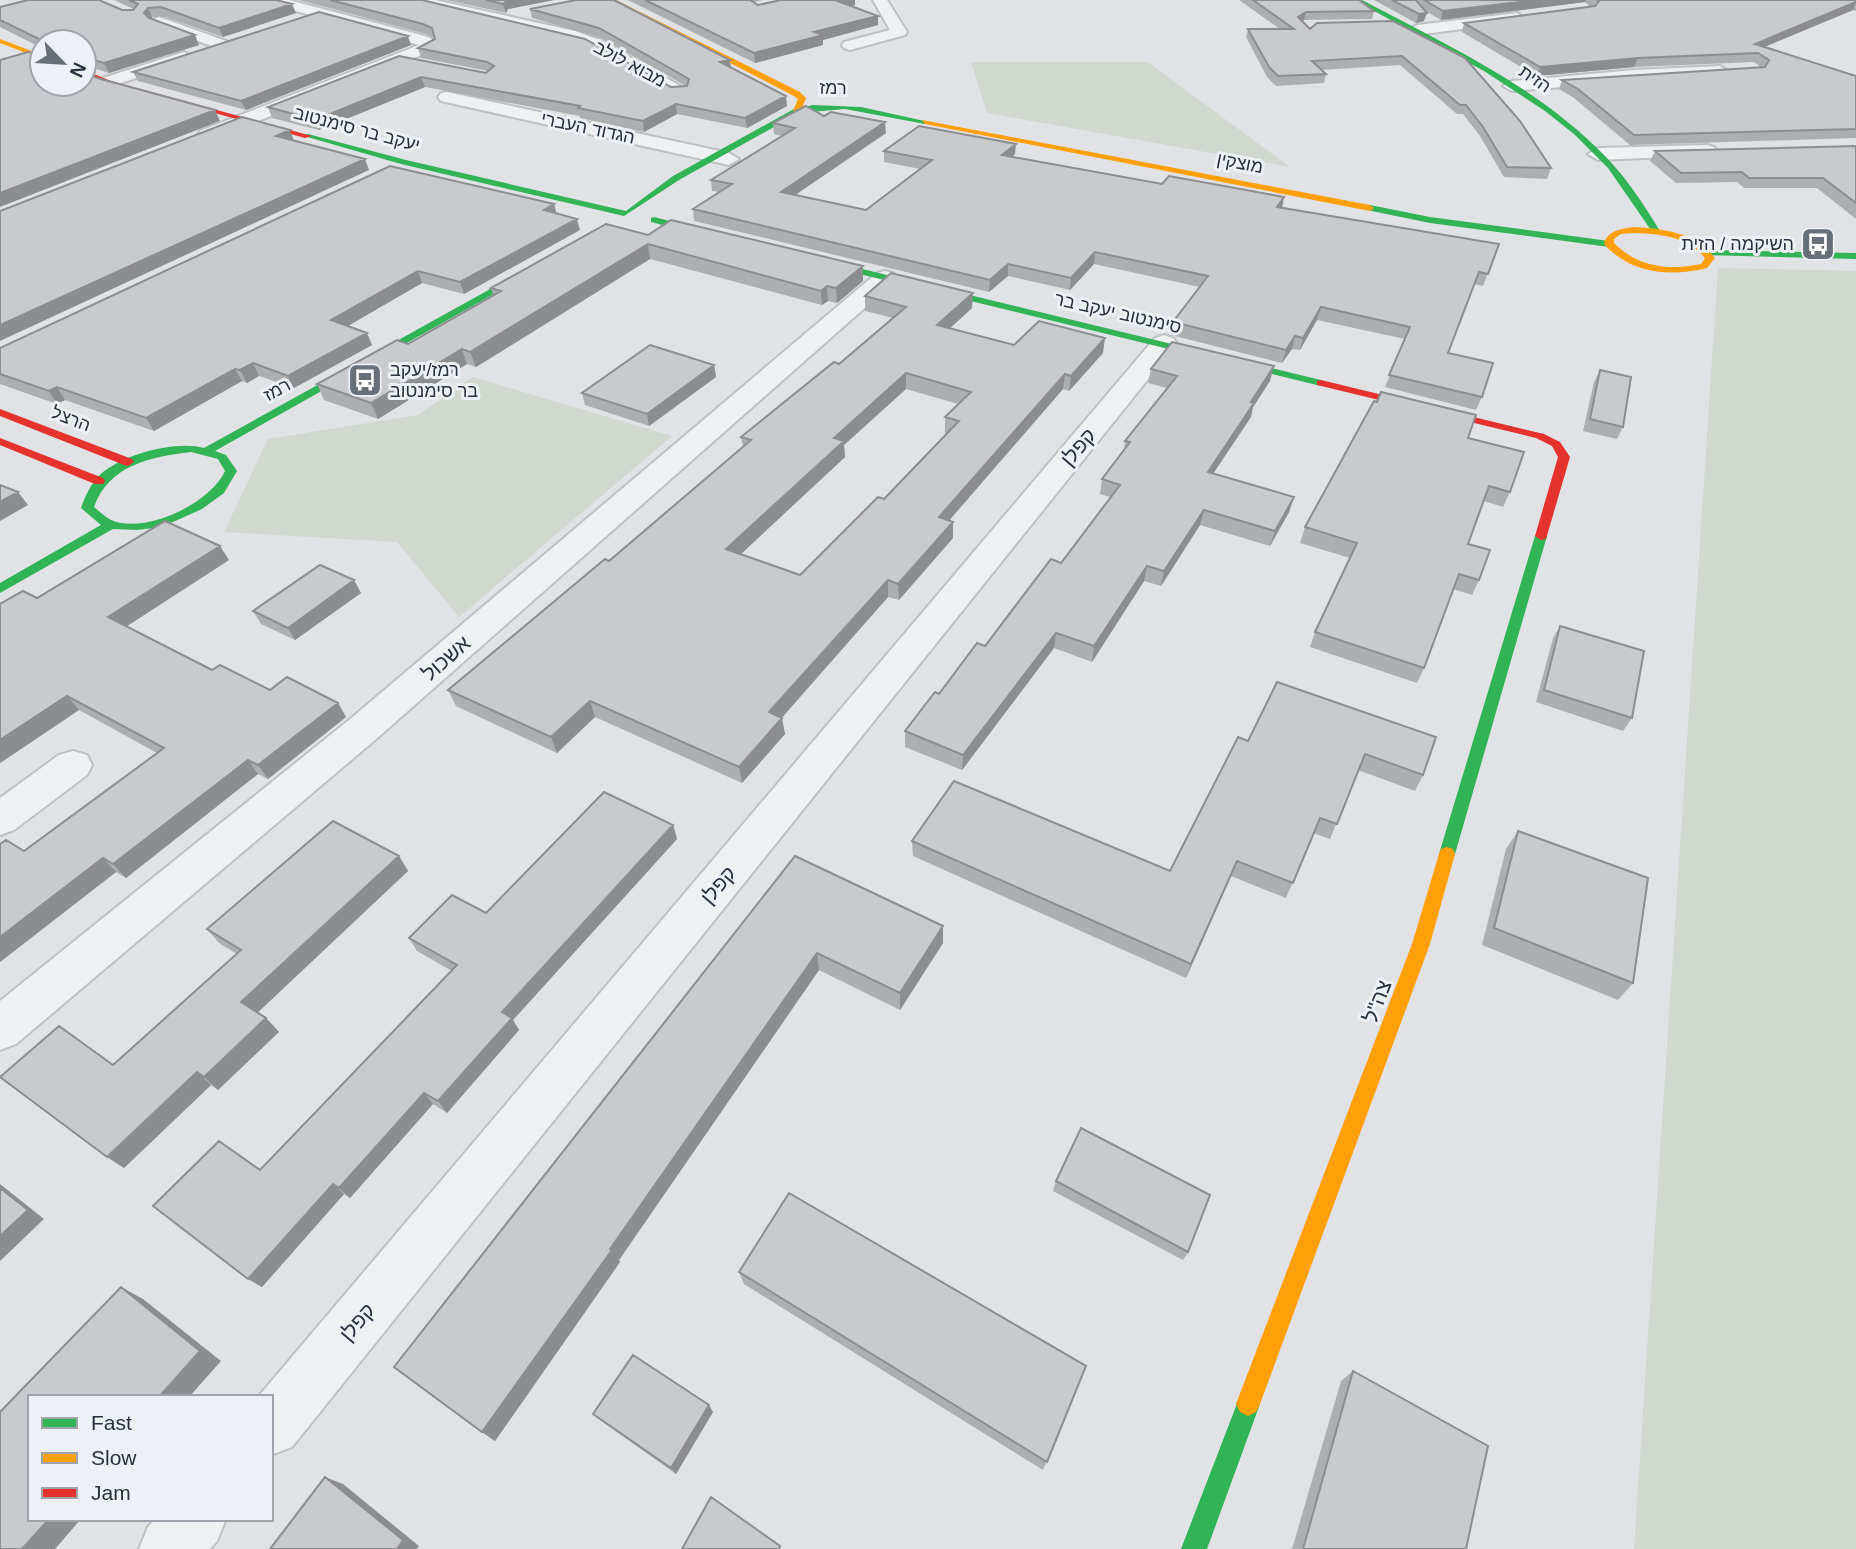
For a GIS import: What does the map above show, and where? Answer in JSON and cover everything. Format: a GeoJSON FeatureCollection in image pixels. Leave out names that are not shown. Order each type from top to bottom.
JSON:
{"type":"FeatureCollection","features":[{"type":"Feature","properties":{"kind":"street"},"geometry":{"type":"LineString","coordinates":[[193,140],[428,47],[426,42],[419,39],[272,0]]}},
{"type":"Feature","properties":{"kind":"street","name":"מבוא לולב"},"geometry":{"type":"LineString","coordinates":[[415,0],[569,34],[594,43],[680,91]]}},
{"type":"Feature","properties":{"kind":"street"},"geometry":{"type":"LineString","coordinates":[[611,0],[797,94],[802,98],[797,111]]}},
{"type":"Feature","properties":{"kind":"street"},"geometry":{"type":"LineString","coordinates":[[640,0],[812,88],[820,93],[818,108]]}},
{"type":"Feature","properties":{"kind":"street"},"geometry":{"type":"LineString","coordinates":[[850,45],[899,32],[880,0]]}},
{"type":"Feature","properties":{"kind":"street","name":"הזית"},"geometry":{"type":"LineString","coordinates":[[1357,0],[1416,30],[1512,86],[1555,116],[1598,154],[1630,189],[1656,231]]}},
{"type":"Feature","properties":{"kind":"street"},"geometry":{"type":"LineString","coordinates":[[499,18],[538,10]]}},
{"type":"Feature","properties":{"kind":"street"},"geometry":{"type":"LineString","coordinates":[[294,22],[318,14]]}},
{"type":"Feature","properties":{"kind":"street"},"geometry":{"type":"LineString","coordinates":[[1416,30],[1532,16]]}},
{"type":"Feature","properties":{"kind":"street"},"geometry":{"type":"LineString","coordinates":[[109,82],[229,43],[159,22]]}},
{"type":"Feature","properties":{"kind":"street"},"geometry":{"type":"LineString","coordinates":[[0,41],[28,52]]}},
{"type":"Feature","properties":{"kind":"street"},"geometry":{"type":"LineString","coordinates":[[1512,86],[1634,75],[1740,70]]}},
{"type":"Feature","properties":{"kind":"street","name":"יעקב בר סימנטוב"},"geometry":{"type":"LineString","coordinates":[[98,78],[404,162],[621,217],[638,224],[654,215]]}},
{"type":"Feature","properties":{"kind":"street","name":"הגדוד העברי"},"geometry":{"type":"LineString","coordinates":[[447,97],[722,158]]}},
{"type":"Feature","properties":{"kind":"street","name":"רמז"},"geometry":{"type":"LineString","coordinates":[[621,217],[676,178],[722,158],[818,108]]}},
{"type":"Feature","properties":{"kind":"street","name":"רמז"},"geometry":{"type":"LineString","coordinates":[[654,215],[722,158],[797,111],[818,108],[865,109]]}},
{"type":"Feature","properties":{"kind":"street","name":"מוצקין"},"geometry":{"type":"LineString","coordinates":[[865,109],[1430,220],[1609,244]]}},
{"type":"Feature","properties":{"kind":"street"},"geometry":{"type":"LineString","coordinates":[[1598,154],[1723,150]]}},
{"type":"Feature","properties":{"kind":"street"},"geometry":{"type":"LineString","coordinates":[[379,174],[404,162]]}},
{"type":"Feature","properties":{"kind":"street"},"geometry":{"type":"LineString","coordinates":[[654,215],[736,240]]}},
{"type":"Feature","properties":{"kind":"street"},"geometry":{"type":"LineString","coordinates":[[1656,231],[1695,242],[1710,258],[1704,266],[1671,270],[1625,258],[1609,244],[1610,238],[1619,232],[1656,231]]}},
{"type":"Feature","properties":{"kind":"street"},"geometry":{"type":"LineString","coordinates":[[1707,253],[1856,256]]}},
{"type":"Feature","properties":{"kind":"street","name":"סימנטוב יעקב בר"},"geometry":{"type":"LineString","coordinates":[[804,257],[1540,436],[1556,444],[1564,457]]}},
{"type":"Feature","properties":{"kind":"street","name":"רמז"},"geometry":{"type":"LineString","coordinates":[[209,450],[548,261]]}},
{"type":"Feature","properties":{"kind":"street","name":"אשכול"},"geometry":{"type":"LineString","coordinates":[[0,1029],[362,730],[885,278]]}},
{"type":"Feature","properties":{"kind":"street","name":"קפלן"},"geometry":{"type":"LineString","coordinates":[[273,1424],[1164,344]]}},
{"type":"Feature","properties":{"kind":"street","name":"הרצל"},"geometry":{"type":"LineString","coordinates":[[0,412],[128,462]]}},
{"type":"Feature","properties":{"kind":"street"},"geometry":{"type":"LineString","coordinates":[[0,441],[99,481]]}},
{"type":"Feature","properties":{"kind":"street"},"geometry":{"type":"LineString","coordinates":[[171,450],[209,450],[231,463],[233,474],[227,486],[215,498],[174,518],[150,524],[112,524],[81,511],[91,490],[99,481],[128,462],[171,450]]}},
{"type":"Feature","properties":{"kind":"street","name":"צה\"ל"},"geometry":{"type":"LineString","coordinates":[[1194,1549],[1421,944],[1564,457]]}},
{"type":"Feature","properties":{"kind":"street"},"geometry":{"type":"LineString","coordinates":[[0,589],[112,524]]}},
{"type":"Feature","properties":{"kind":"street"},"geometry":{"type":"LineString","coordinates":[[0,819],[73,765]]}},
{"type":"Feature","properties":{"kind":"street"},"geometry":{"type":"LineString","coordinates":[[170,1549],[193,1521]]}},
{"type":"Feature","properties":{"kind":"shaded area"},"geometry":{"type":"Polygon","coordinates":[[[971,62],[1148,62],[1290,167],[987,113],[971,62]]]}},
{"type":"Feature","properties":{"kind":"shaded area"},"geometry":{"type":"Polygon","coordinates":[[[1718,268],[1856,271],[1856,1549],[1634,1549],[1718,268]]]}},
{"type":"Feature","properties":{"kind":"shaded area"},"geometry":{"type":"Polygon","coordinates":[[[473,377],[672,436],[459,617],[397,542],[224,532],[268,439],[418,415],[473,377]]]}},
{"type":"Feature","properties":{"kind":"building"},"geometry":{"type":"Polygon","coordinates":[[[28,0],[99,0],[122,10],[133,10],[138,4],[129,0],[276,0],[292,4],[219,28],[161,7],[148,8],[144,13],[149,18],[195,35],[104,63],[98,61],[98,28],[28,28],[28,34],[0,20],[0,7],[28,0]]]}},
{"type":"Feature","properties":{"kind":"building"},"geometry":{"type":"Polygon","coordinates":[[[330,0],[422,0],[585,39],[671,87],[687,86],[689,79],[599,28],[530,9],[576,0],[614,0],[730,60],[720,62],[786,96],[745,118],[676,104],[643,121],[578,108],[580,106],[421,77],[315,120],[268,107],[399,56],[486,73],[494,66],[487,62],[418,48],[435,39],[432,28],[423,24],[330,0]]]}},
{"type":"Feature","properties":{"kind":"building"},"geometry":{"type":"Polygon","coordinates":[[[486,0],[508,0],[503,4],[486,0]]]}},
{"type":"Feature","properties":{"kind":"building"},"geometry":{"type":"Polygon","coordinates":[[[645,0],[750,0],[758,5],[781,0],[835,0],[878,16],[814,32],[823,35],[754,53],[645,0]]]}},
{"type":"Feature","properties":{"kind":"building"},"geometry":{"type":"Polygon","coordinates":[[[1253,0],[1359,0],[1374,11],[1306,12],[1298,17],[1310,29],[1317,23],[1393,21],[1465,58],[1520,121],[1551,168],[1507,167],[1466,105],[1460,105],[1402,56],[1312,61],[1326,74],[1278,76],[1269,67],[1248,29],[1294,29],[1253,0]]]}},
{"type":"Feature","properties":{"kind":"building"},"geometry":{"type":"Polygon","coordinates":[[[1392,0],[1416,0],[1427,13],[1419,14],[1392,0]]]}},
{"type":"Feature","properties":{"kind":"building"},"geometry":{"type":"Polygon","coordinates":[[[1424,0],[1537,0],[1443,11],[1424,0]]]}},
{"type":"Feature","properties":{"kind":"building"},"geometry":{"type":"Polygon","coordinates":[[[1597,0],[1856,0],[1755,44],[1856,76],[1856,129],[1634,135],[1578,89],[1562,80],[1765,67],[1769,60],[1758,53],[1638,58],[1540,67],[1464,23],[1595,6],[1599,1],[1597,0]]]}},
{"type":"Feature","properties":{"kind":"building"},"geometry":{"type":"Polygon","coordinates":[[[319,12],[408,36],[241,101],[133,72],[319,12]]]}},
{"type":"Feature","properties":{"kind":"building"},"geometry":{"type":"Polygon","coordinates":[[[28,52],[28,98],[98,98],[98,78],[215,110],[0,193],[0,60],[28,52]]]}},
{"type":"Feature","properties":{"kind":"building"},"geometry":{"type":"Polygon","coordinates":[[[806,106],[824,116],[831,112],[885,122],[781,192],[866,210],[932,160],[884,151],[919,126],[1016,144],[1002,155],[1162,184],[1169,176],[1284,197],[1277,207],[1499,244],[1488,274],[1479,272],[1448,353],[1493,363],[1482,397],[1389,375],[1410,327],[1321,307],[1303,338],[1295,336],[1286,350],[1173,322],[1208,276],[1095,252],[1071,278],[1008,264],[990,280],[693,209],[732,184],[711,180],[795,128],[773,123],[806,106]]]}},
{"type":"Feature","properties":{"kind":"building"},"geometry":{"type":"Polygon","coordinates":[[[242,117],[290,130],[276,136],[365,159],[0,325],[0,211],[242,117]]]}},
{"type":"Feature","properties":{"kind":"building"},"geometry":{"type":"Polygon","coordinates":[[[1856,146],[1856,203],[1823,178],[1749,178],[1742,172],[1681,173],[1655,151],[1856,146]]]}},
{"type":"Feature","properties":{"kind":"building"},"geometry":{"type":"Polygon","coordinates":[[[390,166],[554,204],[544,210],[577,219],[460,282],[418,271],[331,320],[367,333],[288,376],[253,363],[240,370],[235,369],[146,418],[57,387],[49,391],[0,374],[0,348],[390,166]]]}},
{"type":"Feature","properties":{"kind":"building"},"geometry":{"type":"Polygon","coordinates":[[[671,220],[863,266],[836,288],[827,286],[821,291],[648,244],[470,352],[462,349],[371,403],[317,384],[397,340],[408,344],[501,291],[491,288],[606,224],[648,235],[671,220]]]}},
{"type":"Feature","properties":{"kind":"building"},"geometry":{"type":"Polygon","coordinates":[[[891,273],[973,293],[937,325],[1014,345],[1039,321],[1105,338],[1071,376],[1065,374],[939,517],[953,522],[898,584],[888,580],[769,712],[782,718],[739,767],[590,701],[551,737],[448,690],[605,559],[609,561],[751,440],[741,437],[834,362],[839,364],[906,307],[865,296],[891,273]],[[906,373],[834,438],[844,441],[726,549],[800,575],[878,497],[884,499],[959,421],[945,417],[971,392],[906,373]]]}},
{"type":"Feature","properties":{"kind":"building"},"geometry":{"type":"Polygon","coordinates":[[[1172,342],[1274,366],[1251,402],[1254,403],[1208,472],[1294,497],[1275,531],[1204,510],[1164,571],[1147,566],[1094,646],[1056,633],[963,755],[905,731],[935,692],[939,694],[977,643],[985,646],[1051,559],[1061,563],[1120,485],[1102,479],[1130,442],[1125,441],[1177,376],[1151,369],[1172,342]]]}},
{"type":"Feature","properties":{"kind":"building"},"geometry":{"type":"Polygon","coordinates":[[[650,345],[714,365],[647,414],[582,393],[650,345]]]}},
{"type":"Feature","properties":{"kind":"building"},"geometry":{"type":"Polygon","coordinates":[[[1600,370],[1631,377],[1623,427],[1590,419],[1600,370]]]}},
{"type":"Feature","properties":{"kind":"building"},"geometry":{"type":"Polygon","coordinates":[[[1381,392],[1476,415],[1468,438],[1524,452],[1510,492],[1489,486],[1468,544],[1490,550],[1479,580],[1459,574],[1424,668],[1315,632],[1357,543],[1305,527],[1381,392]]]}},
{"type":"Feature","properties":{"kind":"building"},"geometry":{"type":"Polygon","coordinates":[[[0,485],[18,492],[0,502],[0,485]]]}},
{"type":"Feature","properties":{"kind":"building"},"geometry":{"type":"Polygon","coordinates":[[[165,521],[220,546],[108,617],[212,670],[220,665],[270,690],[287,677],[338,703],[258,765],[248,760],[113,864],[103,858],[0,937],[0,844],[6,840],[24,851],[164,748],[67,696],[0,740],[0,604],[23,591],[37,598],[165,521]]]}},
{"type":"Feature","properties":{"kind":"building"},"geometry":{"type":"Polygon","coordinates":[[[320,565],[354,580],[288,628],[253,611],[320,565]]]}},
{"type":"Feature","properties":{"kind":"building"},"geometry":{"type":"Polygon","coordinates":[[[1560,626],[1644,651],[1632,718],[1544,690],[1560,626]]]}},
{"type":"Feature","properties":{"kind":"building"},"geometry":{"type":"Polygon","coordinates":[[[1277,682],[1436,737],[1423,775],[1365,754],[1337,824],[1320,818],[1293,883],[1237,861],[1191,964],[912,841],[954,781],[1170,871],[1238,737],[1248,741],[1277,682]]]}},
{"type":"Feature","properties":{"kind":"building"},"geometry":{"type":"Polygon","coordinates":[[[604,792],[673,825],[502,1012],[512,1018],[438,1101],[424,1093],[339,1188],[333,1184],[248,1279],[153,1206],[219,1141],[260,1170],[457,965],[409,938],[452,895],[486,913],[604,792]]]}},
{"type":"Feature","properties":{"kind":"building"},"geometry":{"type":"Polygon","coordinates":[[[333,821],[399,856],[241,1002],[266,1018],[204,1077],[197,1072],[107,1157],[0,1077],[59,1026],[113,1065],[241,950],[207,929],[333,821]]]}},
{"type":"Feature","properties":{"kind":"building"},"geometry":{"type":"Polygon","coordinates":[[[1518,831],[1648,878],[1633,983],[1494,928],[1518,831]]]}},
{"type":"Feature","properties":{"kind":"building"},"geometry":{"type":"Polygon","coordinates":[[[795,856],[943,926],[900,993],[817,953],[610,1249],[612,1250],[482,1432],[394,1367],[795,856]]]}},
{"type":"Feature","properties":{"kind":"building"},"geometry":{"type":"Polygon","coordinates":[[[1081,1128],[1210,1195],[1188,1252],[1056,1181],[1081,1128]]]}},
{"type":"Feature","properties":{"kind":"building"},"geometry":{"type":"Polygon","coordinates":[[[0,1188],[28,1210],[0,1236],[0,1188]]]}},
{"type":"Feature","properties":{"kind":"building"},"geometry":{"type":"Polygon","coordinates":[[[789,1193],[1086,1366],[1047,1462],[739,1272],[789,1193]]]}},
{"type":"Feature","properties":{"kind":"building"},"geometry":{"type":"Polygon","coordinates":[[[121,1287],[200,1351],[161,1395],[28,1395],[28,1521],[47,1521],[22,1549],[0,1549],[0,1412],[121,1287]]]}},
{"type":"Feature","properties":{"kind":"building"},"geometry":{"type":"Polygon","coordinates":[[[633,1355],[709,1405],[671,1468],[593,1414],[633,1355]]]}},
{"type":"Feature","properties":{"kind":"building"},"geometry":{"type":"Polygon","coordinates":[[[1353,1371],[1488,1446],[1466,1549],[1303,1549],[1353,1371]]]}},
{"type":"Feature","properties":{"kind":"building"},"geometry":{"type":"Polygon","coordinates":[[[325,1477],[403,1540],[397,1549],[270,1549],[325,1477]]]}},
{"type":"Feature","properties":{"kind":"building"},"geometry":{"type":"Polygon","coordinates":[[[711,1497],[780,1546],[779,1549],[682,1549],[711,1497]]]}},
{"type":"Feature","properties":{"kind":"traffic: fast"},"geometry":{"type":"LineString","coordinates":[[1357,0],[1454,51],[1548,110],[1611,166],[1656,231]]}},
{"type":"Feature","properties":{"kind":"traffic: fast"},"geometry":{"type":"LineString","coordinates":[[630,210],[676,178],[797,111],[845,107],[925,122]]}},
{"type":"Feature","properties":{"kind":"traffic: fast"},"geometry":{"type":"LineString","coordinates":[[308,136],[404,162],[624,213]]}},
{"type":"Feature","properties":{"kind":"traffic: fast"},"geometry":{"type":"LineString","coordinates":[[1370,208],[1430,220],[1609,244]]}},
{"type":"Feature","properties":{"kind":"traffic: fast"},"geometry":{"type":"LineString","coordinates":[[654,220],[717,236]]}},
{"type":"Feature","properties":{"kind":"traffic: fast"},"geometry":{"type":"LineString","coordinates":[[1707,253],[1856,256]]}},
{"type":"Feature","properties":{"kind":"traffic: fast"},"geometry":{"type":"LineString","coordinates":[[813,260],[1321,383]]}},
{"type":"Feature","properties":{"kind":"traffic: fast"},"geometry":{"type":"LineString","coordinates":[[209,450],[539,265]]}},
{"type":"Feature","properties":{"kind":"traffic: fast"},"geometry":{"type":"LineString","coordinates":[[191,448],[222,457],[231,471],[220,490],[198,507],[168,520],[137,527],[109,524],[87,508],[93,492],[114,470],[143,457],[191,448]]}},
{"type":"Feature","properties":{"kind":"traffic: fast"},"geometry":{"type":"LineString","coordinates":[[0,589],[112,524]]}},
{"type":"Feature","properties":{"kind":"traffic: fast"},"geometry":{"type":"LineString","coordinates":[[1447,854],[1541,536]]}},
{"type":"Feature","properties":{"kind":"traffic: fast"},"geometry":{"type":"LineString","coordinates":[[1194,1549],[1248,1404]]}},
{"type":"Feature","properties":{"kind":"traffic: slow"},"geometry":{"type":"LineString","coordinates":[[611,0],[797,94],[802,98],[797,111]]}},
{"type":"Feature","properties":{"kind":"traffic: slow"},"geometry":{"type":"LineString","coordinates":[[0,41],[28,52]]}},
{"type":"Feature","properties":{"kind":"traffic: slow"},"geometry":{"type":"LineString","coordinates":[[925,122],[1370,208]]}},
{"type":"Feature","properties":{"kind":"traffic: slow"},"geometry":{"type":"LineString","coordinates":[[1634,230],[1655,231],[1685,238],[1710,258],[1704,266],[1691,269],[1666,270],[1641,265],[1629,260],[1609,244],[1610,238],[1619,232],[1634,230]]}},
{"type":"Feature","properties":{"kind":"traffic: slow"},"geometry":{"type":"LineString","coordinates":[[1248,1404],[1421,944],[1447,854]]}},
{"type":"Feature","properties":{"kind":"traffic: jam"},"geometry":{"type":"LineString","coordinates":[[98,78],[308,136]]}},
{"type":"Feature","properties":{"kind":"traffic: jam"},"geometry":{"type":"LineString","coordinates":[[1321,383],[1540,436],[1556,444],[1564,457],[1541,536]]}},
{"type":"Feature","properties":{"kind":"traffic: jam"},"geometry":{"type":"LineString","coordinates":[[0,412],[128,462]]}},
{"type":"Feature","properties":{"kind":"traffic: jam"},"geometry":{"type":"LineString","coordinates":[[0,441],[99,481]]}},
{"type":"Feature","properties":{"kind":"place","name":"השיקמה / הזית"},"geometry":{"type":"Point","coordinates":[1818,244]}},
{"type":"Feature","properties":{"kind":"place","name":"רמז/יעקב בר סימנטוב"},"geometry":{"type":"Point","coordinates":[365,380]}}]}
